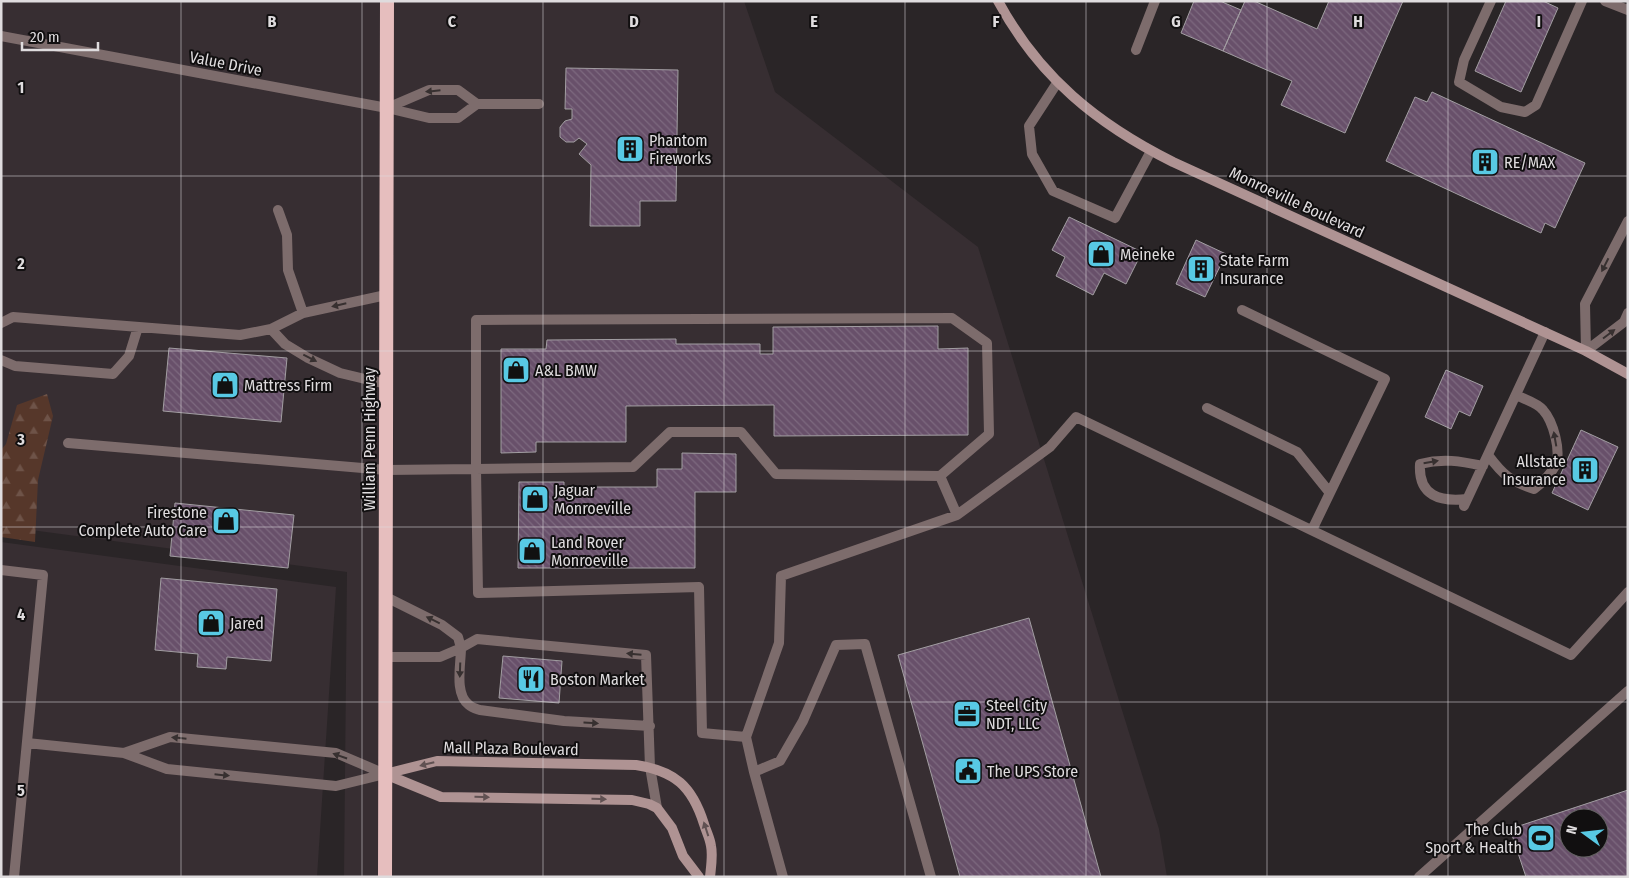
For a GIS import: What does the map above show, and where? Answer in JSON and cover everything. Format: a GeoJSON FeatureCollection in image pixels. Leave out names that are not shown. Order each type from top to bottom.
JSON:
{"type":"FeatureCollection","features":[{"type":"Feature","properties":{"kind":"highway","name":"William Penn Highway"},"geometry":{"type":"LineString","coordinates":[[385,877],[387,1]]}},
{"type":"Feature","properties":{"kind":"main road","name":"Monroeville Boulevard"},"geometry":{"type":"LineString","coordinates":[[998,1],[1025,44],[1057,83],[1121,134],[1151,150],[1586,351],[1628,374]]}},
{"type":"Feature","properties":{"kind":"main road","name":"Mall Plaza Boulevard"},"geometry":{"type":"LineString","coordinates":[[386,774],[437,762],[636,765],[650,767],[674,777],[693,796],[700,810],[712,846],[710,877]]}},
{"type":"Feature","properties":{"kind":"main road"},"geometry":{"type":"LineString","coordinates":[[386,774],[440,797],[632,800],[649,804],[657,808],[672,828],[683,856],[699,877]]}},
{"type":"Feature","properties":{"kind":"street"},"geometry":{"type":"LineString","coordinates":[[1136,50],[1155,1]]}},
{"type":"Feature","properties":{"kind":"street"},"geometry":{"type":"LineString","coordinates":[[1491,1],[1464,60],[1459,82],[1501,107],[1526,112],[1536,105],[1582,1]]}},
{"type":"Feature","properties":{"kind":"street"},"geometry":{"type":"LineString","coordinates":[[1605,1],[1628,10]]}},
{"type":"Feature","properties":{"kind":"street","name":"Value Drive"},"geometry":{"type":"LineString","coordinates":[[1,36],[387,108],[429,118],[458,118],[478,104]]}},
{"type":"Feature","properties":{"kind":"street"},"geometry":{"type":"LineString","coordinates":[[1057,83],[1029,126],[1032,154],[1053,191],[1116,218],[1151,150]]}},
{"type":"Feature","properties":{"kind":"street"},"geometry":{"type":"LineString","coordinates":[[387,108],[429,90],[458,90],[478,104],[539,104]]}},
{"type":"Feature","properties":{"kind":"street"},"geometry":{"type":"LineString","coordinates":[[278,210],[287,235],[288,270],[303,313]]}},
{"type":"Feature","properties":{"kind":"street"},"geometry":{"type":"LineString","coordinates":[[1586,351],[1585,304],[1628,221]]}},
{"type":"Feature","properties":{"kind":"street"},"geometry":{"type":"LineString","coordinates":[[1,323],[13,317],[240,336],[271,329],[303,313],[386,295]]}},
{"type":"Feature","properties":{"kind":"street"},"geometry":{"type":"LineString","coordinates":[[1242,310],[1385,379],[1312,530]]}},
{"type":"Feature","properties":{"kind":"street"},"geometry":{"type":"LineString","coordinates":[[1586,351],[1624,322],[1628,314]]}},
{"type":"Feature","properties":{"kind":"street"},"geometry":{"type":"LineString","coordinates":[[68,443],[386,470],[476,469],[633,467],[670,432],[741,432],[776,474],[940,476],[989,434],[987,343],[952,318],[476,320],[476,469],[478,593],[699,587],[702,733],[746,737]]}},
{"type":"Feature","properties":{"kind":"street"},"geometry":{"type":"LineString","coordinates":[[1,360],[15,366],[113,374],[129,356],[138,327]]}},
{"type":"Feature","properties":{"kind":"street"},"geometry":{"type":"LineString","coordinates":[[271,329],[285,344],[308,358],[340,373],[386,384]]}},
{"type":"Feature","properties":{"kind":"street"},"geometry":{"type":"LineString","coordinates":[[1483,466],[1455,460],[1435,460],[1420,464],[1419,476],[1424,490],[1439,498],[1466,503],[1545,332]]}},
{"type":"Feature","properties":{"kind":"street"},"geometry":{"type":"LineString","coordinates":[[1488,455],[1502,473],[1521,485],[1534,490],[1544,481],[1556,464],[1557,444],[1554,429],[1548,417],[1542,408],[1516,395]]}},
{"type":"Feature","properties":{"kind":"street"},"geometry":{"type":"LineString","coordinates":[[1207,408],[1297,452],[1330,493]]}},
{"type":"Feature","properties":{"kind":"street"},"geometry":{"type":"LineString","coordinates":[[783,877],[746,737],[778,643],[781,576],[957,515],[1050,447],[1076,417],[1571,656],[1628,592]]}},
{"type":"Feature","properties":{"kind":"street"},"geometry":{"type":"LineString","coordinates":[[940,476],[957,515]]}},
{"type":"Feature","properties":{"kind":"street"},"geometry":{"type":"LineString","coordinates":[[1,570],[43,575],[14,877]]}},
{"type":"Feature","properties":{"kind":"street"},"geometry":{"type":"LineString","coordinates":[[386,597],[442,625],[458,637],[461,648],[460,686],[462,698],[469,706],[502,714],[564,721],[650,726]]}},
{"type":"Feature","properties":{"kind":"street"},"geometry":{"type":"LineString","coordinates":[[386,657],[440,657],[477,639],[646,655],[650,767],[657,808]]}},
{"type":"Feature","properties":{"kind":"street"},"geometry":{"type":"LineString","coordinates":[[754,772],[780,760],[803,721],[836,645],[865,644],[931,877]]}},
{"type":"Feature","properties":{"kind":"street"},"geometry":{"type":"LineString","coordinates":[[1419,877],[1628,691]]}},
{"type":"Feature","properties":{"kind":"street"},"geometry":{"type":"LineString","coordinates":[[124,753],[170,737],[336,754],[386,774]]}},
{"type":"Feature","properties":{"kind":"street"},"geometry":{"type":"LineString","coordinates":[[27,744],[124,753],[167,769],[336,786],[386,774]]}},
{"type":"Feature","properties":{"kind":"shaded area"},"geometry":{"type":"Polygon","coordinates":[[[1,1],[744,1],[775,92],[978,247],[1159,829],[1167,877],[344,877],[347,572],[1,526],[1,1]]]}},
{"type":"Feature","properties":{"kind":"shaded area"},"geometry":{"type":"Polygon","coordinates":[[[1,542],[336,587],[317,877],[1,877],[1,542]]]}},
{"type":"Feature","properties":{"kind":"green space"},"geometry":{"type":"Polygon","coordinates":[[[47,394],[53,416],[38,480],[35,542],[1,537],[1,450],[6,444],[17,405],[47,394]]]}},
{"type":"Feature","properties":{"kind":"building"},"geometry":{"type":"Polygon","coordinates":[[[1194,1],[1220,1],[1241,10],[1223,51],[1181,33],[1194,1]]]}},
{"type":"Feature","properties":{"kind":"building"},"geometry":{"type":"Polygon","coordinates":[[[1245,1],[1254,1],[1317,29],[1329,1],[1403,1],[1345,133],[1281,105],[1292,81],[1223,51],[1245,1]]]}},
{"type":"Feature","properties":{"kind":"building"},"geometry":{"type":"Polygon","coordinates":[[[1506,1],[1543,1],[1558,8],[1521,92],[1475,71],[1506,1]]]}},
{"type":"Feature","properties":{"kind":"building","name":"Phantom Fireworks"},"geometry":{"type":"Polygon","coordinates":[[[566,68],[678,70],[676,201],[640,201],[640,226],[590,226],[591,165],[579,154],[587,144],[579,138],[574,142],[566,142],[560,137],[560,127],[565,121],[572,119],[572,109],[565,109],[566,68]]]}},
{"type":"Feature","properties":{"kind":"building","name":"RE/MAX"},"geometry":{"type":"Polygon","coordinates":[[[1432,92],[1585,163],[1555,228],[1545,223],[1541,233],[1386,161],[1415,97],[1427,102],[1432,92]]]}},
{"type":"Feature","properties":{"kind":"building","name":"Meineke"},"geometry":{"type":"Polygon","coordinates":[[[1069,217],[1142,252],[1126,284],[1104,273],[1093,295],[1056,276],[1065,257],[1052,250],[1069,217]]]}},
{"type":"Feature","properties":{"kind":"building","name":"State Farm Insurance"},"geometry":{"type":"Polygon","coordinates":[[[1196,240],[1226,254],[1205,297],[1176,284],[1196,240]]]}},
{"type":"Feature","properties":{"kind":"building"},"geometry":{"type":"Polygon","coordinates":[[[938,326],[938,349],[968,348],[968,435],[774,436],[774,405],[626,406],[626,442],[536,442],[536,452],[501,453],[501,349],[546,349],[547,340],[676,339],[676,344],[760,344],[760,354],[773,354],[773,327],[938,326]]]}},
{"type":"Feature","properties":{"kind":"building","name":"Mattress Firm"},"geometry":{"type":"Polygon","coordinates":[[[169,348],[287,358],[281,422],[163,411],[169,348]]]}},
{"type":"Feature","properties":{"kind":"building"},"geometry":{"type":"Polygon","coordinates":[[[1446,370],[1483,386],[1470,416],[1459,411],[1451,429],[1425,417],[1446,370]]]}},
{"type":"Feature","properties":{"kind":"building","name":"Allstate Insurance"},"geometry":{"type":"Polygon","coordinates":[[[1581,430],[1618,447],[1588,510],[1552,493],[1581,430]]]}},
{"type":"Feature","properties":{"kind":"building"},"geometry":{"type":"Polygon","coordinates":[[[682,453],[736,454],[736,492],[695,492],[695,568],[518,568],[519,482],[564,482],[564,487],[657,487],[657,469],[682,469],[682,453]]]}},
{"type":"Feature","properties":{"kind":"building"},"geometry":{"type":"Polygon","coordinates":[[[175,503],[294,515],[288,568],[170,556],[175,503]]]}},
{"type":"Feature","properties":{"kind":"building"},"geometry":{"type":"Polygon","coordinates":[[[161,578],[277,589],[271,661],[227,657],[226,669],[197,667],[198,654],[155,650],[161,578]]]}},
{"type":"Feature","properties":{"kind":"building"},"geometry":{"type":"Polygon","coordinates":[[[1029,618],[1101,877],[960,877],[898,655],[1029,618]]]}},
{"type":"Feature","properties":{"kind":"building","name":"Boston Market"},"geometry":{"type":"Polygon","coordinates":[[[503,656],[562,661],[559,703],[499,698],[503,656]]]}},
{"type":"Feature","properties":{"kind":"building","name":"The Club Sport & Health"},"geometry":{"type":"Polygon","coordinates":[[[1628,790],[1628,877],[1526,877],[1510,829],[1559,813],[1559,858],[1609,858],[1609,808],[1574,808],[1628,790]]]}},
{"type":"Feature","properties":{"kind":"place","name":"Phantom Fireworks"},"geometry":{"type":"Point","coordinates":[630,149]}},
{"type":"Feature","properties":{"kind":"place","name":"RE/MAX"},"geometry":{"type":"Point","coordinates":[1485,162]}},
{"type":"Feature","properties":{"kind":"place","name":"Meineke"},"geometry":{"type":"Point","coordinates":[1101,254]}},
{"type":"Feature","properties":{"kind":"place","name":"State Farm Insurance"},"geometry":{"type":"Point","coordinates":[1201,269]}},
{"type":"Feature","properties":{"kind":"place","name":"A&L BMW"},"geometry":{"type":"Point","coordinates":[516,370]}},
{"type":"Feature","properties":{"kind":"place","name":"Mattress Firm"},"geometry":{"type":"Point","coordinates":[225,385]}},
{"type":"Feature","properties":{"kind":"place","name":"Allstate Insurance"},"geometry":{"type":"Point","coordinates":[1585,470]}},
{"type":"Feature","properties":{"kind":"place","name":"Jaguar Monroeville"},"geometry":{"type":"Point","coordinates":[535,499]}},
{"type":"Feature","properties":{"kind":"place","name":"Firestone Complete Auto Care"},"geometry":{"type":"Point","coordinates":[226,521]}},
{"type":"Feature","properties":{"kind":"place","name":"Land Rover Monroeville"},"geometry":{"type":"Point","coordinates":[532,551]}},
{"type":"Feature","properties":{"kind":"place","name":"Jared"},"geometry":{"type":"Point","coordinates":[211,623]}},
{"type":"Feature","properties":{"kind":"place","name":"Boston Market"},"geometry":{"type":"Point","coordinates":[531,679]}},
{"type":"Feature","properties":{"kind":"place","name":"Steel City NDT, LLC"},"geometry":{"type":"Point","coordinates":[967,714]}},
{"type":"Feature","properties":{"kind":"place","name":"The UPS Store"},"geometry":{"type":"Point","coordinates":[968,771]}},
{"type":"Feature","properties":{"kind":"place","name":"The Club Sport & Health"},"geometry":{"type":"Point","coordinates":[1541,838]}}]}
